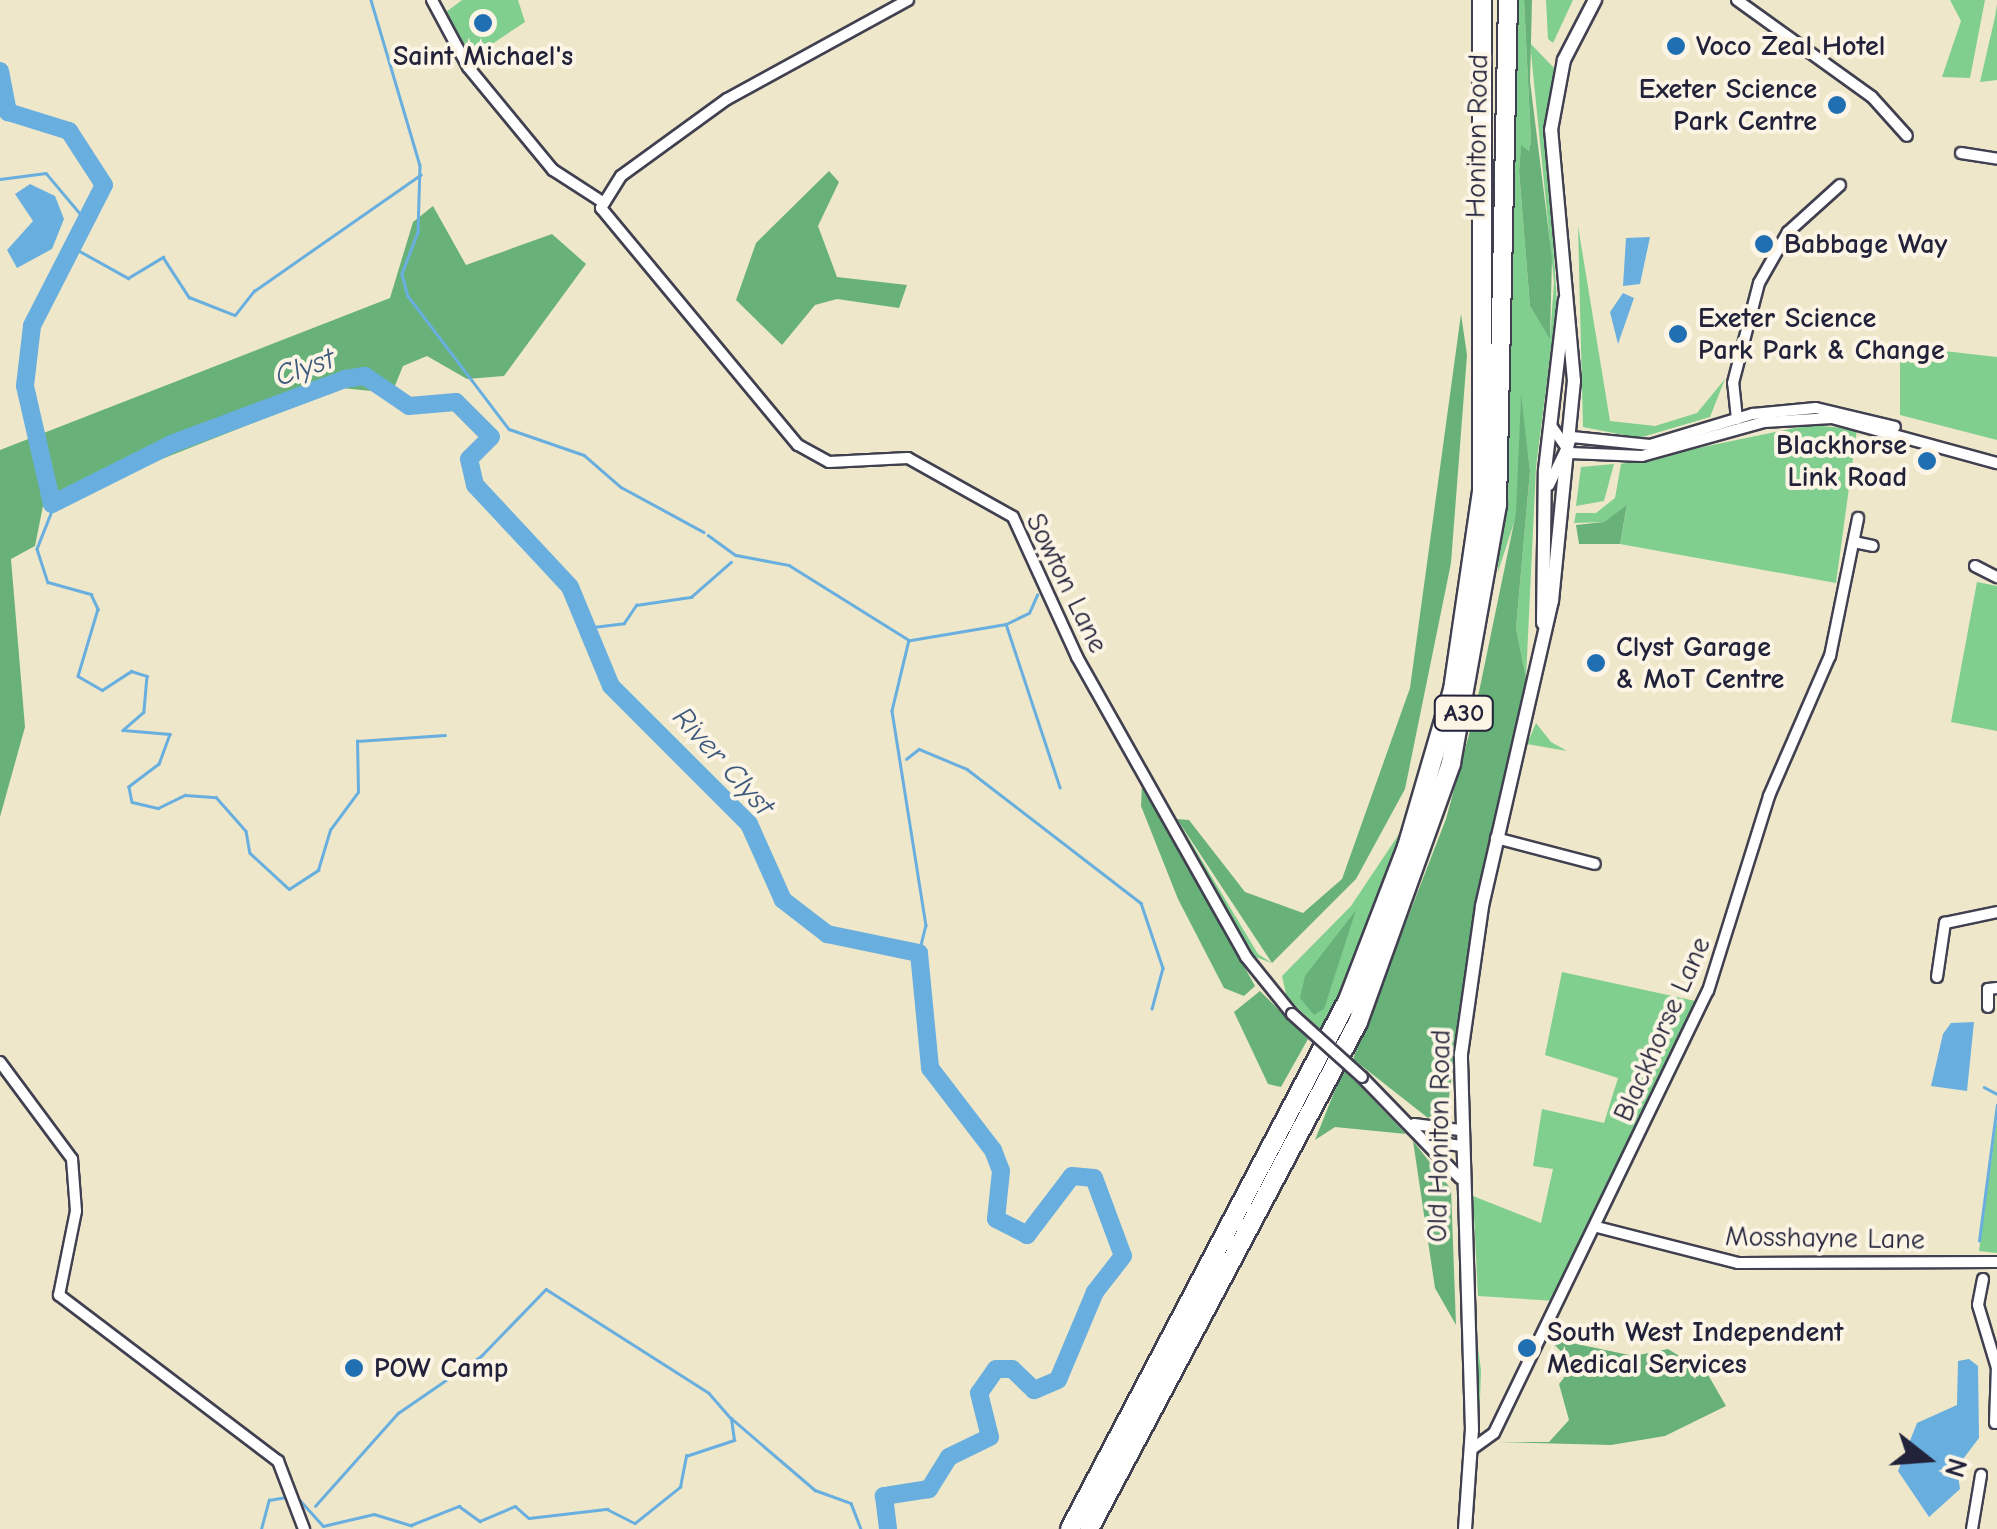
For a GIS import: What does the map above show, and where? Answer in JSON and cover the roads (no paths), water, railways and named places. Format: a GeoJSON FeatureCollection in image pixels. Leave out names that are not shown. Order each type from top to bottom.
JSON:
{"type":"FeatureCollection","features":[{"type":"Feature","properties":{"kind":"highway","name":"Honiton Road"},"geometry":{"type":"LineString","coordinates":[[1070,1529],[1294,1114],[1407,847],[1452,690],[1477,546],[1483,270],[1482,0]]}},
{"type":"Feature","properties":{"kind":"highway","name":"Honiton Road"},"geometry":{"type":"LineString","coordinates":[[1089,1529],[1308,1126],[1430,836],[1489,574],[1503,273],[1508,0]]}},
{"type":"Feature","properties":{"kind":"street"},"geometry":{"type":"LineString","coordinates":[[432,0],[468,68],[553,170],[600,201],[727,99],[908,0]]}},
{"type":"Feature","properties":{"kind":"street","name":"Old Honiton Road"},"geometry":{"type":"LineString","coordinates":[[1465,1529],[1472,1449],[1460,1178],[1462,1043],[1496,838],[1544,631],[1568,445],[1566,290],[1551,130],[1564,60],[1596,0]]}},
{"type":"Feature","properties":{"kind":"street"},"geometry":{"type":"LineString","coordinates":[[1737,0],[1888,112],[1904,133]]}},
{"type":"Feature","properties":{"kind":"street"},"geometry":{"type":"LineString","coordinates":[[1961,153],[1997,159]]}},
{"type":"Feature","properties":{"kind":"street"},"geometry":{"type":"LineString","coordinates":[[1730,432],[1737,419],[1733,403],[1766,266],[1840,185]]}},
{"type":"Feature","properties":{"kind":"street","name":"Sowton Lane"},"geometry":{"type":"LineString","coordinates":[[600,201],[640,261],[724,347],[798,445],[830,462],[908,458],[1013,517],[1076,657],[1246,957],[1292,1014],[1362,1077],[1460,1178]]}},
{"type":"Feature","properties":{"kind":"street","name":"Old Honiton Road"},"geometry":{"type":"LineString","coordinates":[[1544,631],[1549,416],[1566,290]]}},
{"type":"Feature","properties":{"kind":"street"},"geometry":{"type":"LineString","coordinates":[[1673,440],[1733,403]]}},
{"type":"Feature","properties":{"kind":"street"},"geometry":{"type":"LineString","coordinates":[[1568,445],[1673,440],[1737,419],[1833,409],[1917,440]]}},
{"type":"Feature","properties":{"kind":"street"},"geometry":{"type":"LineString","coordinates":[[1549,416],[1568,445]]}},
{"type":"Feature","properties":{"kind":"street"},"geometry":{"type":"LineString","coordinates":[[1737,419],[1764,422],[1832,418],[1997,463]]}},
{"type":"Feature","properties":{"kind":"street"},"geometry":{"type":"LineString","coordinates":[[1568,445],[1654,455],[1764,422]]}},
{"type":"Feature","properties":{"kind":"street","name":"Old Honiton Road"},"geometry":{"type":"LineString","coordinates":[[1546,496],[1568,445]]}},
{"type":"Feature","properties":{"kind":"street","name":"Blackhorse Lane"},"geometry":{"type":"LineString","coordinates":[[1472,1449],[1494,1432],[1597,1228],[1708,991],[1769,796],[1821,684],[1858,518]]}},
{"type":"Feature","properties":{"kind":"street"},"geometry":{"type":"LineString","coordinates":[[1854,542],[1873,546]]}},
{"type":"Feature","properties":{"kind":"street"},"geometry":{"type":"LineString","coordinates":[[1975,566],[1997,577]]}},
{"type":"Feature","properties":{"kind":"street"},"geometry":{"type":"LineString","coordinates":[[1496,838],[1594,864]]}},
{"type":"Feature","properties":{"kind":"street"},"geometry":{"type":"LineString","coordinates":[[1937,976],[1946,924],[1997,912]]}},
{"type":"Feature","properties":{"kind":"street"},"geometry":{"type":"LineString","coordinates":[[1988,1007],[1988,989],[1997,988]]}},
{"type":"Feature","properties":{"kind":"street"},"geometry":{"type":"LineString","coordinates":[[0,1062],[72,1159],[76,1211],[58,1295],[278,1461],[291,1486],[304,1529]]}},
{"type":"Feature","properties":{"kind":"street"},"geometry":{"type":"LineString","coordinates":[[1408,1122],[1460,1130]]}},
{"type":"Feature","properties":{"kind":"street"},"geometry":{"type":"LineString","coordinates":[[1426,1141],[1460,1146]]}},
{"type":"Feature","properties":{"kind":"street","name":"Mosshayne Lane"},"geometry":{"type":"LineString","coordinates":[[1597,1228],[1738,1264],[1997,1262]]}},
{"type":"Feature","properties":{"kind":"street"},"geometry":{"type":"LineString","coordinates":[[1982,1279],[1978,1305],[1997,1368],[1995,1423]]}},
{"type":"Feature","properties":{"kind":"street"},"geometry":{"type":"LineString","coordinates":[[1972,1529],[1980,1475]]}},
{"type":"Feature","properties":{"kind":"water"},"geometry":{"type":"Polygon","coordinates":[[[30,184],[55,196],[64,219],[52,249],[17,268],[7,250],[33,221],[15,194],[30,184]]]}},
{"type":"Feature","properties":{"kind":"water"},"geometry":{"type":"Polygon","coordinates":[[[1650,237],[1640,284],[1623,286],[1626,238],[1650,237]]]}},
{"type":"Feature","properties":{"kind":"water"},"geometry":{"type":"Polygon","coordinates":[[[1623,293],[1634,298],[1618,344],[1610,312],[1623,293]]]}},
{"type":"Feature","properties":{"kind":"water"},"geometry":{"type":"Polygon","coordinates":[[[1974,1022],[1967,1091],[1931,1086],[1943,1034],[1951,1023],[1974,1022]]]}},
{"type":"Feature","properties":{"kind":"water"},"geometry":{"type":"Polygon","coordinates":[[[1969,1359],[1978,1366],[1979,1438],[1957,1467],[1960,1489],[1929,1517],[1898,1471],[1917,1423],[1957,1405],[1958,1361],[1969,1359]]]}},
{"type":"Feature","properties":{"kind":"waterway"},"geometry":{"type":"LineString","coordinates":[[371,0],[420,165],[418,232],[402,274],[408,296],[509,429],[584,455],[621,487],[704,532]]}},
{"type":"Feature","properties":{"kind":"waterway","name":"River Clyst"},"geometry":{"type":"LineString","coordinates":[[0,71],[8,112],[69,131],[104,185],[32,326],[25,386],[52,504],[174,443],[345,379],[365,376],[409,406],[456,402],[491,437],[469,459],[475,485],[570,587],[611,686],[749,824],[783,900],[827,934],[919,953],[930,1068],[993,1150],[1001,1171],[996,1219],[1027,1235],[1072,1176],[1094,1178],[1123,1256],[1095,1292],[1058,1380],[1034,1390],[1012,1369],[996,1369],[979,1393],[990,1437],[949,1457],[929,1489],[884,1496],[888,1529]]}},
{"type":"Feature","properties":{"kind":"waterway"},"geometry":{"type":"LineString","coordinates":[[0,179],[46,173],[88,223]]}},
{"type":"Feature","properties":{"kind":"waterway"},"geometry":{"type":"LineString","coordinates":[[76,249],[128,278],[163,257],[189,297],[235,315],[254,291],[420,175]]}},
{"type":"Feature","properties":{"kind":"waterway"},"geometry":{"type":"LineString","coordinates":[[54,506],[37,549],[48,582],[91,594],[98,609],[78,676],[102,690],[131,671],[147,676],[144,712],[123,730],[170,734],[159,764],[129,787],[132,802],[158,808],[185,795],[216,797],[246,831],[250,853],[289,889],[318,870],[330,830],[358,792],[357,741],[445,735]]}},
{"type":"Feature","properties":{"kind":"waterway"},"geometry":{"type":"LineString","coordinates":[[708,535],[736,555],[789,565],[909,640],[892,711],[926,925],[919,953]]}},
{"type":"Feature","properties":{"kind":"waterway"},"geometry":{"type":"LineString","coordinates":[[593,627],[624,623],[636,605],[691,597],[731,562]]}},
{"type":"Feature","properties":{"kind":"waterway"},"geometry":{"type":"LineString","coordinates":[[911,640],[1006,624],[1029,613],[1037,595]]}},
{"type":"Feature","properties":{"kind":"waterway"},"geometry":{"type":"LineString","coordinates":[[1006,624],[1060,787]]}},
{"type":"Feature","properties":{"kind":"waterway"},"geometry":{"type":"LineString","coordinates":[[906,759],[919,749],[967,769],[1141,903],[1163,968],[1152,1009]]}},
{"type":"Feature","properties":{"kind":"waterway"},"geometry":{"type":"LineString","coordinates":[[1984,1087],[1997,1094]]}},
{"type":"Feature","properties":{"kind":"waterway"},"geometry":{"type":"LineString","coordinates":[[1979,1241],[1997,1105]]}},
{"type":"Feature","properties":{"kind":"waterway"},"geometry":{"type":"LineString","coordinates":[[315,1506],[398,1413],[481,1356],[546,1289],[709,1393],[730,1417]]}},
{"type":"Feature","properties":{"kind":"waterway"},"geometry":{"type":"LineString","coordinates":[[299,1499],[323,1526],[374,1514],[411,1525],[459,1506],[480,1521],[515,1506],[529,1518],[607,1509],[635,1523],[680,1487],[686,1456],[734,1440],[731,1418],[815,1490],[851,1503],[861,1529]]}},
{"type":"Feature","properties":{"kind":"waterway"},"geometry":{"type":"LineString","coordinates":[[261,1529],[269,1500],[286,1497]]}},
{"type":"Feature","properties":{"kind":"place","name":"Saint Michael's"},"geometry":{"type":"Point","coordinates":[483,23]}},
{"type":"Feature","properties":{"kind":"place","name":"Voco Zeal Hotel"},"geometry":{"type":"Point","coordinates":[1676,46]}},
{"type":"Feature","properties":{"kind":"place","name":"Exeter Science Park Centre"},"geometry":{"type":"Point","coordinates":[1837,105]}},
{"type":"Feature","properties":{"kind":"place","name":"Babbage Way"},"geometry":{"type":"Point","coordinates":[1764,244]}},
{"type":"Feature","properties":{"kind":"place","name":"Exeter Science Park Park & Change"},"geometry":{"type":"Point","coordinates":[1678,334]}},
{"type":"Feature","properties":{"kind":"place","name":"Blackhorse Link Road"},"geometry":{"type":"Point","coordinates":[1927,461]}},
{"type":"Feature","properties":{"kind":"place","name":"Clyst Garage & MoT Centre"},"geometry":{"type":"Point","coordinates":[1596,663]}},
{"type":"Feature","properties":{"kind":"place","name":"South West Independent Medical Services"},"geometry":{"type":"Point","coordinates":[1527,1348]}},
{"type":"Feature","properties":{"kind":"place","name":"POW Camp"},"geometry":{"type":"Point","coordinates":[354,1368]}},
{"type":"Feature","properties":{"kind":"water label","name":"Clyst"},"geometry":{"type":"Point","coordinates":[305,368]}}]}
